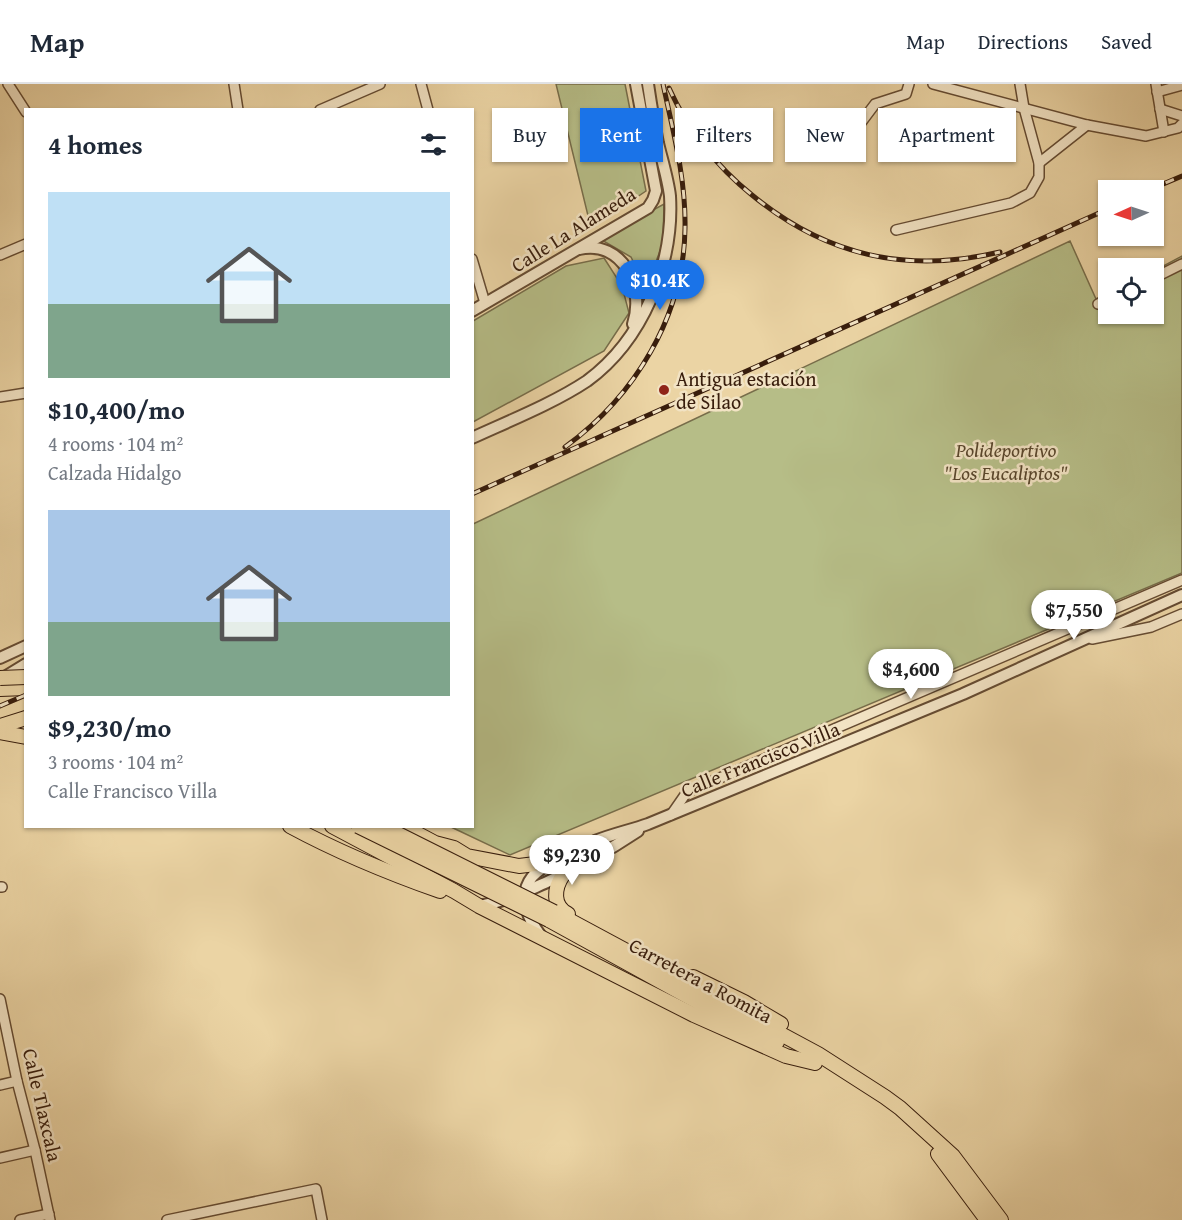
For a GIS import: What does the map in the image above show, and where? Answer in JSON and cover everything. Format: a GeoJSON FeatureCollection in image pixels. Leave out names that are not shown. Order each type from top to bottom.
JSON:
{"type":"FeatureCollection","features":[{"type":"Feature","properties":{"kind":"main road"},"geometry":{"type":"LineString","coordinates":[[0,679],[24,677]]}},
{"type":"Feature","properties":{"kind":"main road"},"geometry":{"type":"LineString","coordinates":[[0,689],[24,688]]}},
{"type":"Feature","properties":{"kind":"main road"},"geometry":{"type":"LineString","coordinates":[[0,726],[24,719]]}},
{"type":"Feature","properties":{"kind":"main road"},"geometry":{"type":"LineString","coordinates":[[0,732],[24,737]]}},
{"type":"Feature","properties":{"kind":"main road"},"geometry":{"type":"LineString","coordinates":[[294,828],[400,877],[479,906]]}},
{"type":"Feature","properties":{"kind":"main road"},"geometry":{"type":"LineString","coordinates":[[340,828],[356,832],[479,906],[694,1015],[786,1056],[816,1058]]}},
{"type":"Feature","properties":{"kind":"main road","name":"Carretera a Romita"},"geometry":{"type":"LineString","coordinates":[[386,828],[552,916],[736,1023],[816,1058],[885,1097],[952,1156],[1001,1220]]}},
{"type":"Feature","properties":{"kind":"main road"},"geometry":{"type":"LineString","coordinates":[[407,828],[435,843],[454,848]]}},
{"type":"Feature","properties":{"kind":"main road"},"geometry":{"type":"LineString","coordinates":[[419,828],[467,856],[519,866],[552,862]]}},
{"type":"Feature","properties":{"kind":"main road","name":"Carretera a Romita"},"geometry":{"type":"LineString","coordinates":[[356,832],[552,916]]}},
{"type":"Feature","properties":{"kind":"main road"},"geometry":{"type":"LineString","coordinates":[[454,891],[463,889],[471,878],[471,862],[467,856]]}},
{"type":"Feature","properties":{"kind":"main road"},"geometry":{"type":"LineString","coordinates":[[563,875],[558,882],[555,898],[563,911],[744,1002],[793,1031],[816,1058]]}},
{"type":"Feature","properties":{"kind":"main road","name":"Carretera a Romita"},"geometry":{"type":"LineString","coordinates":[[816,1058],[881,1103],[931,1146],[945,1161],[987,1220]]}},
{"type":"Feature","properties":{"kind":"street"},"geometry":{"type":"LineString","coordinates":[[8,84],[24,109]]}},
{"type":"Feature","properties":{"kind":"street"},"geometry":{"type":"LineString","coordinates":[[234,84],[238,108]]}},
{"type":"Feature","properties":{"kind":"street"},"geometry":{"type":"LineString","coordinates":[[325,108],[380,84]]}},
{"type":"Feature","properties":{"kind":"street"},"geometry":{"type":"LineString","coordinates":[[421,84],[427,108]]}},
{"type":"Feature","properties":{"kind":"street","name":"Calle La Alameda"},"geometry":{"type":"LineString","coordinates":[[474,310],[648,208],[656,191],[636,84]]}},
{"type":"Feature","properties":{"kind":"street"},"geometry":{"type":"LineString","coordinates":[[474,437],[544,405],[585,382],[601,369],[629,339],[651,298],[661,272],[668,243],[670,218],[669,193],[648,84]]}},
{"type":"Feature","properties":{"kind":"street"},"geometry":{"type":"LineString","coordinates":[[866,116],[875,104],[906,94],[909,84]]}},
{"type":"Feature","properties":{"kind":"street"},"geometry":{"type":"LineString","coordinates":[[933,84],[1087,125],[1146,136],[1178,128],[1182,124]]}},
{"type":"Feature","properties":{"kind":"street"},"geometry":{"type":"LineString","coordinates":[[896,230],[1011,203],[1030,193],[1039,177],[1039,163],[1020,84]]}},
{"type":"Feature","properties":{"kind":"street"},"geometry":{"type":"LineString","coordinates":[[1164,132],[1156,88],[1182,85]]}},
{"type":"Feature","properties":{"kind":"street"},"geometry":{"type":"LineString","coordinates":[[1160,109],[1182,116]]}},
{"type":"Feature","properties":{"kind":"street"},"geometry":{"type":"LineString","coordinates":[[1039,163],[1087,125]]}},
{"type":"Feature","properties":{"kind":"street"},"geometry":{"type":"LineString","coordinates":[[656,191],[669,193]]}},
{"type":"Feature","properties":{"kind":"street"},"geometry":{"type":"LineString","coordinates":[[0,255],[24,245]]}},
{"type":"Feature","properties":{"kind":"street"},"geometry":{"type":"LineString","coordinates":[[575,250],[586,247],[604,249],[617,256],[628,271],[637,300],[636,315],[629,339]]}},
{"type":"Feature","properties":{"kind":"street"},"geometry":{"type":"LineString","coordinates":[[1164,273],[1182,264]]}},
{"type":"Feature","properties":{"kind":"street"},"geometry":{"type":"LineString","coordinates":[[474,266],[485,303]]}},
{"type":"Feature","properties":{"kind":"street"},"geometry":{"type":"LineString","coordinates":[[0,397],[24,393]]}},
{"type":"Feature","properties":{"kind":"street"},"geometry":{"type":"LineString","coordinates":[[671,815],[687,792],[1182,580]]}},
{"type":"Feature","properties":{"kind":"street","name":"Calle Francisco Villa"},"geometry":{"type":"LineString","coordinates":[[526,892],[528,883],[537,872],[597,840],[671,815],[963,694],[1182,595]]}},
{"type":"Feature","properties":{"kind":"street"},"geometry":{"type":"LineString","coordinates":[[1080,641],[1152,627],[1182,614]]}},
{"type":"Feature","properties":{"kind":"street"},"geometry":{"type":"LineString","coordinates":[[0,658],[24,647]]}},
{"type":"Feature","properties":{"kind":"street"},"geometry":{"type":"LineString","coordinates":[[0,679],[24,665]]}},
{"type":"Feature","properties":{"kind":"street","name":"Calle Francisco Villa"},"geometry":{"type":"LineString","coordinates":[[479,906],[499,902],[563,875],[605,852],[648,824]]}},
{"type":"Feature","properties":{"kind":"street"},"geometry":{"type":"LineString","coordinates":[[526,892],[527,913],[541,937]]}},
{"type":"Feature","properties":{"kind":"street","name":"Calle Tlaxcala"},"geometry":{"type":"LineString","coordinates":[[0,999],[2,1019],[50,1217]]}},
{"type":"Feature","properties":{"kind":"street"},"geometry":{"type":"LineString","coordinates":[[0,1085],[17,1081]]}},
{"type":"Feature","properties":{"kind":"street"},"geometry":{"type":"LineString","coordinates":[[0,1158],[35,1150]]}},
{"type":"Feature","properties":{"kind":"street"},"geometry":{"type":"LineString","coordinates":[[167,1220],[316,1189],[322,1220]]}},
{"type":"Feature","properties":{"kind":"street"},"geometry":{"type":"LineString","coordinates":[[20,1220],[50,1217]]}},
{"type":"Feature","properties":{"kind":"green space"},"geometry":{"type":"Polygon","coordinates":[[[556,84],[625,84],[630,108],[580,108],[580,162],[640,162],[646,191],[591,228],[568,133],[568,108],[562,108],[556,84]]]}},
{"type":"Feature","properties":{"kind":"green space"},"geometry":{"type":"Polygon","coordinates":[[[664,204],[663,243],[646,288],[631,257],[600,239],[664,204]]]}},
{"type":"Feature","properties":{"kind":"green space","name":"Polideportivo \"Los Eucaliptos\""},"geometry":{"type":"Polygon","coordinates":[[[1070,241],[1096,299],[1098,298],[1098,324],[1164,324],[1164,266],[1182,256],[1182,573],[510,855],[453,828],[474,828],[474,524],[1070,241]]]}},
{"type":"Feature","properties":{"kind":"green space"},"geometry":{"type":"Polygon","coordinates":[[[604,258],[622,286],[629,313],[604,351],[474,421],[474,320],[566,266],[604,258]]]}},
{"type":"Feature","properties":{"kind":"railway"},"geometry":{"type":"LineString","coordinates":[[565,447],[613,404],[633,378],[651,351],[665,323],[676,292],[682,261],[685,210],[678,155],[663,84]]}},
{"type":"Feature","properties":{"kind":"railway"},"geometry":{"type":"LineString","coordinates":[[669,88],[694,133],[727,172],[780,216],[809,233],[838,246],[869,255],[900,260],[932,261],[1000,252]]}},
{"type":"Feature","properties":{"kind":"railway"},"geometry":{"type":"LineString","coordinates":[[1164,184],[1182,176]]}},
{"type":"Feature","properties":{"kind":"railway"},"geometry":{"type":"LineString","coordinates":[[474,493],[1098,213]]}},
{"type":"Feature","properties":{"kind":"railway"},"geometry":{"type":"LineString","coordinates":[[0,706],[24,696]]}},
{"type":"Feature","properties":{"kind":"place","name":"Antigua estación de Silao"},"geometry":{"type":"Point","coordinates":[664,390]}}]}
